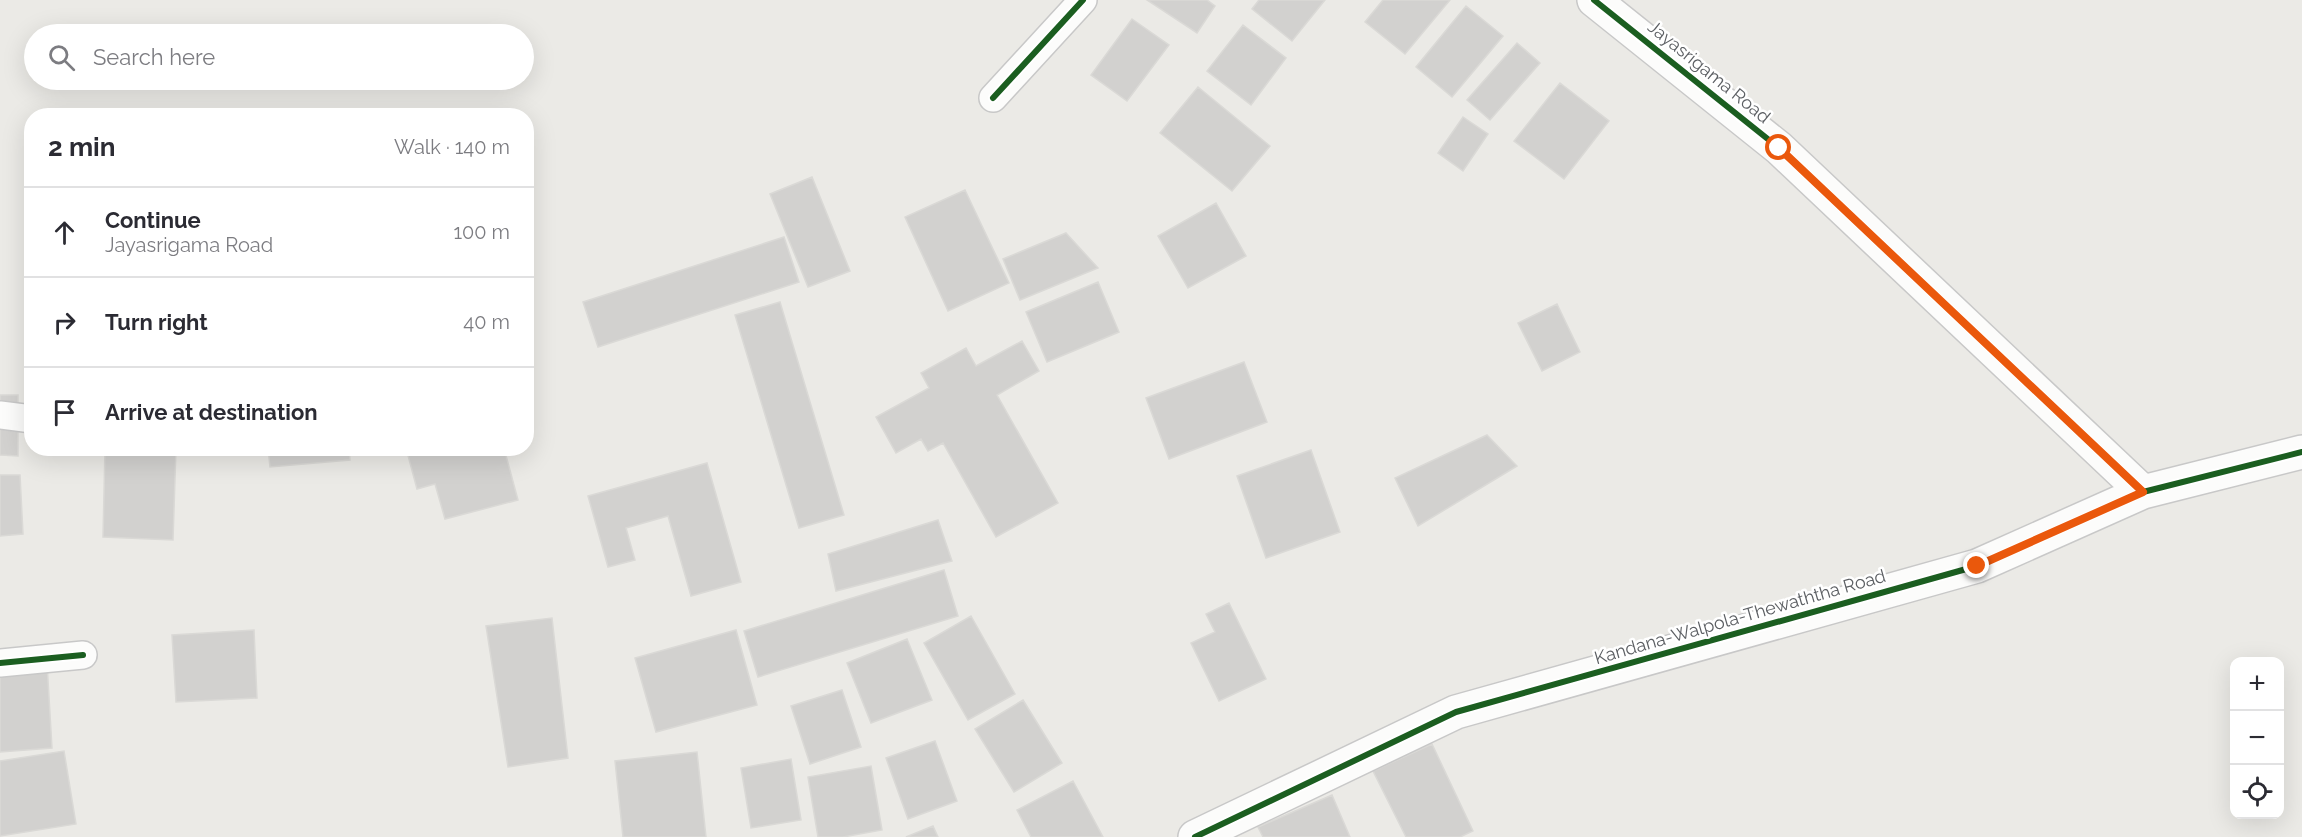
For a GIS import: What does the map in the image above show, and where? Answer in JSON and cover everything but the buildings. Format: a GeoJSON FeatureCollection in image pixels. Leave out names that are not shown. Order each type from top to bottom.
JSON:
{"type":"FeatureCollection","features":[{"type":"Feature","properties":{"kind":"street"},"geometry":{"type":"LineString","coordinates":[[993,98],[1083,0]]}},
{"type":"Feature","properties":{"kind":"street","name":"Jayasrigama Road"},"geometry":{"type":"LineString","coordinates":[[1600,2],[1779,148],[2143,492]]}},
{"type":"Feature","properties":{"kind":"street"},"geometry":{"type":"LineString","coordinates":[[0,416],[24,418]]}},
{"type":"Feature","properties":{"kind":"street","name":"Kandana-Walpola-Thewaththa Road"},"geometry":{"type":"LineString","coordinates":[[1195,837],[1456,712],[1977,566],[2143,492],[2302,452]]}},
{"type":"Feature","properties":{"kind":"street"},"geometry":{"type":"LineString","coordinates":[[0,663],[84,655]]}},
{"type":"Feature","properties":{"kind":"cycle path"},"geometry":{"type":"LineString","coordinates":[[993,98],[1083,0]]}},
{"type":"Feature","properties":{"kind":"cycle path"},"geometry":{"type":"LineString","coordinates":[[1594,0],[1779,148],[2143,492]]}},
{"type":"Feature","properties":{"kind":"cycle path"},"geometry":{"type":"LineString","coordinates":[[1195,837],[1456,712],[1977,566],[2143,492],[2302,452]]}},
{"type":"Feature","properties":{"kind":"cycle path"},"geometry":{"type":"LineString","coordinates":[[0,663],[83,655]]}},
{"type":"Feature","properties":{"kind":"route"},"geometry":{"type":"LineString","coordinates":[[1779,148],[2143,492],[1977,566]]}}]}
